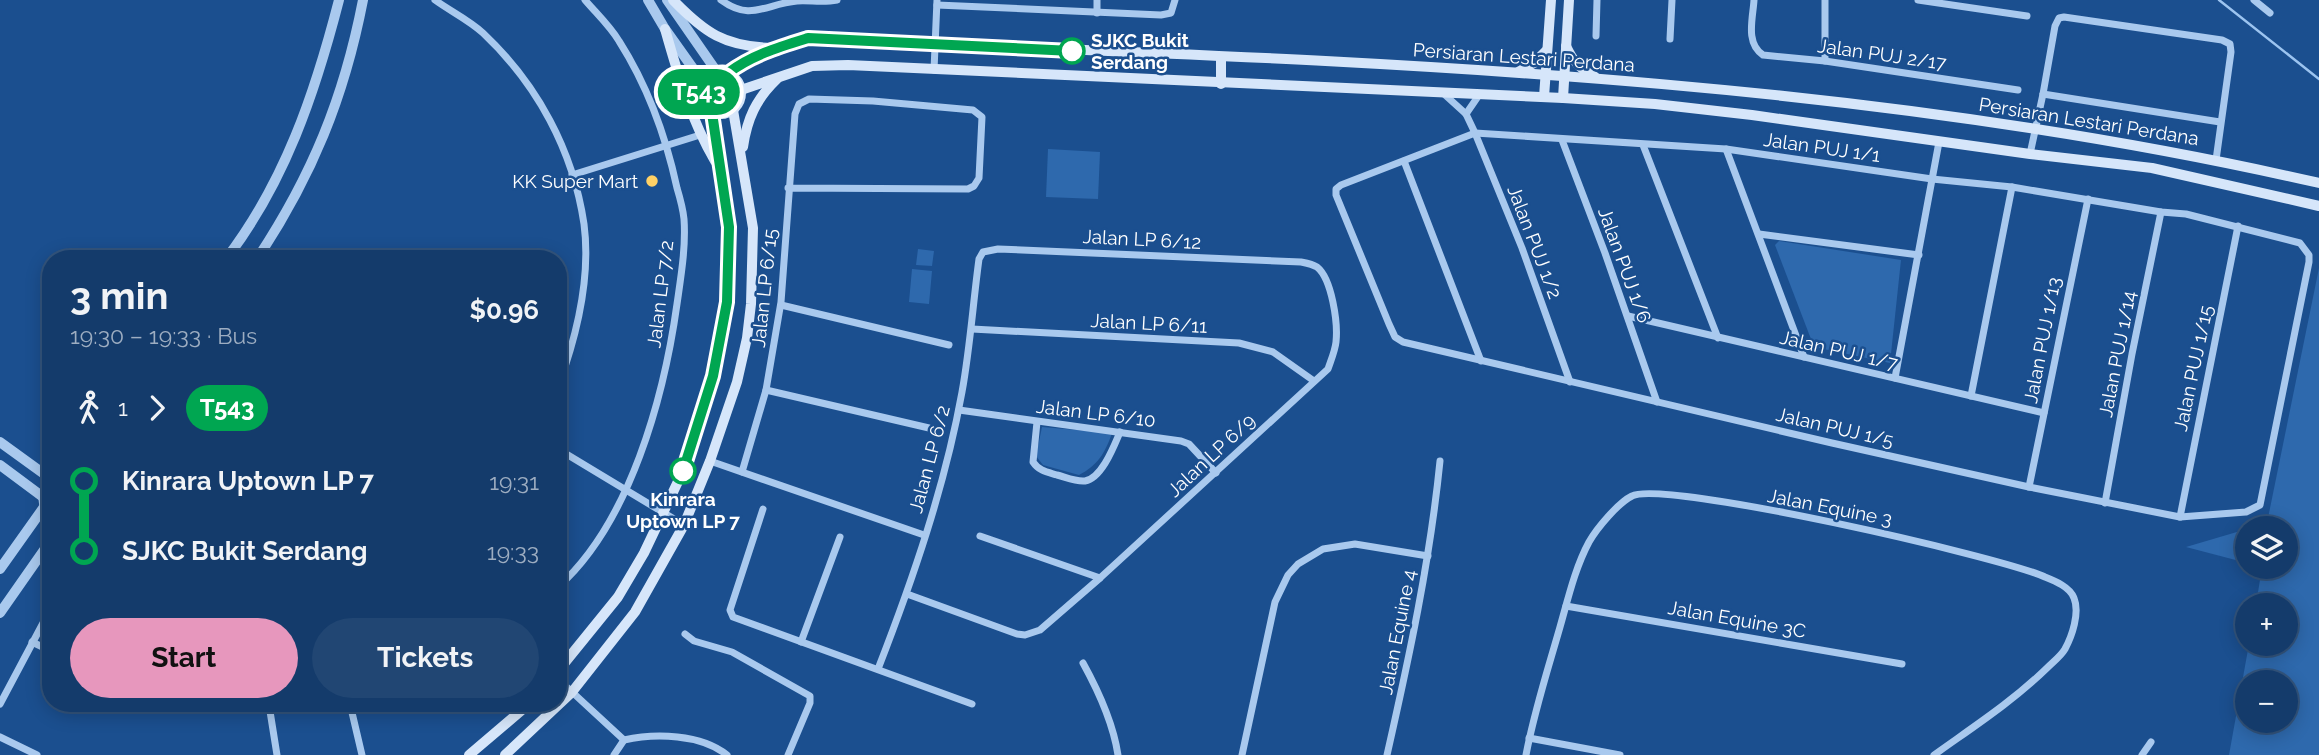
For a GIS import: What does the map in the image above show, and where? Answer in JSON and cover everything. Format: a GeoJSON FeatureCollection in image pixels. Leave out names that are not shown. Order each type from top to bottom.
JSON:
{"type":"FeatureCollection","features":[{"type":"Feature","properties":{"kind":"main road"},"geometry":{"type":"LineString","coordinates":[[673,0],[691,18],[732,44],[774,48]]}},
{"type":"Feature","properties":{"kind":"main road"},"geometry":{"type":"LineString","coordinates":[[1544,97],[1551,0]]}},
{"type":"Feature","properties":{"kind":"main road"},"geometry":{"type":"LineString","coordinates":[[1563,98],[1569,0]]}},
{"type":"Feature","properties":{"kind":"main road"},"geometry":{"type":"LineString","coordinates":[[665,29],[700,135],[719,166]]}},
{"type":"Feature","properties":{"kind":"main road","name":"Persiaran Lestari Perdana"},"geometry":{"type":"LineString","coordinates":[[723,72],[774,48],[808,38],[1563,76],[1800,97],[2035,128],[2216,160],[2319,183]]}},
{"type":"Feature","properties":{"kind":"main road"},"geometry":{"type":"LineString","coordinates":[[1565,43],[1573,60],[1583,71],[1601,79]]}},
{"type":"Feature","properties":{"kind":"main road"},"geometry":{"type":"LineString","coordinates":[[1515,73],[1534,63],[1546,51]]}},
{"type":"Feature","properties":{"kind":"main road"},"geometry":{"type":"LineString","coordinates":[[1221,58],[1221,84]]}},
{"type":"Feature","properties":{"kind":"main road","name":"Persiaran Lestari Perdana"},"geometry":{"type":"LineString","coordinates":[[741,90],[812,66],[848,65],[1655,104],[2152,169],[2319,206]]}},
{"type":"Feature","properties":{"kind":"main road"},"geometry":{"type":"LineString","coordinates":[[723,72],[737,80],[741,90],[740,101],[733,110],[723,114],[712,113],[699,99],[702,81],[709,75],[723,72]]}},
{"type":"Feature","properties":{"kind":"main road"},"geometry":{"type":"LineString","coordinates":[[742,157],[751,113],[763,92],[783,74]]}},
{"type":"Feature","properties":{"kind":"main road"},"geometry":{"type":"LineString","coordinates":[[567,697],[635,612],[684,525],[710,461],[737,382],[751,304],[753,228],[733,110]]}},
{"type":"Feature","properties":{"kind":"main road"},"geometry":{"type":"LineString","coordinates":[[567,660],[618,597],[664,513],[683,471],[713,376],[729,279],[729,227],[712,113]]}},
{"type":"Feature","properties":{"kind":"main road"},"geometry":{"type":"LineString","coordinates":[[469,755],[520,712]]}},
{"type":"Feature","properties":{"kind":"main road"},"geometry":{"type":"LineString","coordinates":[[505,755],[551,712]]}},
{"type":"Feature","properties":{"kind":"street"},"geometry":{"type":"LineString","coordinates":[[233,250],[281,171],[299,130],[324,60],[339,0]]}},
{"type":"Feature","properties":{"kind":"street"},"geometry":{"type":"LineString","coordinates":[[262,250],[309,172],[333,116],[352,57],[363,0]]}},
{"type":"Feature","properties":{"kind":"street"},"geometry":{"type":"LineString","coordinates":[[435,0],[485,35],[537,95],[572,175],[584,225],[585,263],[580,303],[567,357]]}},
{"type":"Feature","properties":{"kind":"street","name":"Jalan LP 7/2"},"geometry":{"type":"LineString","coordinates":[[567,579],[596,546],[625,491],[650,423],[666,372],[682,273],[684,218],[667,144],[643,87],[620,41],[585,0]]}},
{"type":"Feature","properties":{"kind":"street"},"geometry":{"type":"LineString","coordinates":[[648,0],[702,81]]}},
{"type":"Feature","properties":{"kind":"street"},"geometry":{"type":"LineString","coordinates":[[667,0],[723,72]]}},
{"type":"Feature","properties":{"kind":"street"},"geometry":{"type":"LineString","coordinates":[[721,0],[746,12],[795,1],[837,0]]}},
{"type":"Feature","properties":{"kind":"street"},"geometry":{"type":"LineString","coordinates":[[1019,0],[1019,9]]}},
{"type":"Feature","properties":{"kind":"street"},"geometry":{"type":"LineString","coordinates":[[1097,0],[1097,13]]}},
{"type":"Feature","properties":{"kind":"street"},"geometry":{"type":"LineString","coordinates":[[934,71],[937,2],[1019,9],[1167,15],[1171,13],[1175,0]]}},
{"type":"Feature","properties":{"kind":"street"},"geometry":{"type":"LineString","coordinates":[[1596,36],[1597,0]]}},
{"type":"Feature","properties":{"kind":"street"},"geometry":{"type":"LineString","coordinates":[[1670,39],[1672,0]]}},
{"type":"Feature","properties":{"kind":"street","name":"Jalan PUJ 2/17"},"geometry":{"type":"LineString","coordinates":[[1754,0],[1752,37],[1756,50],[1763,55],[1825,61],[2018,90]]}},
{"type":"Feature","properties":{"kind":"street"},"geometry":{"type":"LineString","coordinates":[[1825,0],[1825,61]]}},
{"type":"Feature","properties":{"kind":"street"},"geometry":{"type":"LineString","coordinates":[[1918,0],[2027,16]]}},
{"type":"Feature","properties":{"kind":"street"},"geometry":{"type":"LineString","coordinates":[[2254,0],[2270,13]]}},
{"type":"Feature","properties":{"kind":"street"},"geometry":{"type":"LineString","coordinates":[[2030,154],[2055,26],[2059,18],[2069,17],[2222,40],[2231,47],[2216,160]]}},
{"type":"Feature","properties":{"kind":"street","name":"Jalan PUJ 1/2"},"geometry":{"type":"LineString","coordinates":[[1444,94],[1466,114],[1475,133],[1522,247],[1570,382]]}},
{"type":"Feature","properties":{"kind":"street"},"geometry":{"type":"LineString","coordinates":[[2043,94],[2220,122]]}},
{"type":"Feature","properties":{"kind":"street"},"geometry":{"type":"LineString","coordinates":[[1466,114],[1479,95]]}},
{"type":"Feature","properties":{"kind":"street","name":"Jalan LP 6/15"},"geometry":{"type":"LineString","coordinates":[[742,472],[766,390],[781,305],[788,188],[794,114],[799,104],[809,99],[967,109],[978,112],[982,117],[979,178],[977,183],[968,189],[788,188]]}},
{"type":"Feature","properties":{"kind":"street","name":"Jalan PUJ 1/1"},"geometry":{"type":"LineString","coordinates":[[1395,337],[1336,195],[1336,188],[1475,133],[1726,149],[1932,179],[2012,187],[2186,214],[2300,243],[2306,249],[2309,262],[2263,495]]}},
{"type":"Feature","properties":{"kind":"street"},"geometry":{"type":"LineString","coordinates":[[572,175],[700,135]]}},
{"type":"Feature","properties":{"kind":"street","name":"Jalan PUJ 1/6"},"geometry":{"type":"LineString","coordinates":[[1562,140],[1657,402]]}},
{"type":"Feature","properties":{"kind":"street"},"geometry":{"type":"LineString","coordinates":[[1895,378],[1939,142]]}},
{"type":"Feature","properties":{"kind":"street"},"geometry":{"type":"LineString","coordinates":[[1643,145],[1718,338]]}},
{"type":"Feature","properties":{"kind":"street"},"geometry":{"type":"LineString","coordinates":[[1726,149],[1804,358]]}},
{"type":"Feature","properties":{"kind":"street"},"geometry":{"type":"LineString","coordinates":[[1404,161],[1481,361]]}},
{"type":"Feature","properties":{"kind":"street"},"geometry":{"type":"LineString","coordinates":[[1971,396],[2012,187]]}},
{"type":"Feature","properties":{"kind":"street","name":"Jalan PUJ 1/13"},"geometry":{"type":"LineString","coordinates":[[2029,487],[2088,199]]}},
{"type":"Feature","properties":{"kind":"street","name":"Jalan PUJ 1/14"},"geometry":{"type":"LineString","coordinates":[[2105,503],[2161,212]]}},
{"type":"Feature","properties":{"kind":"street","name":"Jalan PUJ 1/15"},"geometry":{"type":"LineString","coordinates":[[2180,517],[2238,226]]}},
{"type":"Feature","properties":{"kind":"street"},"geometry":{"type":"LineString","coordinates":[[1759,234],[1919,255]]}},
{"type":"Feature","properties":{"kind":"street","name":"Jalan LP 6/12"},"geometry":{"type":"LineString","coordinates":[[983,252],[998,249],[1301,261]]}},
{"type":"Feature","properties":{"kind":"street","name":"Jalan LP 6/2"},"geometry":{"type":"LineString","coordinates":[[878,669],[907,594],[950,451],[972,329],[977,268],[983,252]]}},
{"type":"Feature","properties":{"kind":"street","name":"Jalan LP 6/9"},"geometry":{"type":"LineString","coordinates":[[907,594],[1017,634],[1025,635],[1041,630],[1328,369],[1336,342],[1336,325],[1327,283],[1318,268],[1301,261]]}},
{"type":"Feature","properties":{"kind":"street"},"geometry":{"type":"LineString","coordinates":[[781,305],[949,345]]}},
{"type":"Feature","properties":{"kind":"street","name":"Jalan PUJ 1/7"},"geometry":{"type":"LineString","coordinates":[[1628,316],[2044,413]]}},
{"type":"Feature","properties":{"kind":"street","name":"Jalan LP 6/11"},"geometry":{"type":"LineString","coordinates":[[972,329],[1239,343],[1273,352],[1314,381]]}},
{"type":"Feature","properties":{"kind":"street","name":"Jalan PUJ 1/5"},"geometry":{"type":"LineString","coordinates":[[1395,337],[1403,342],[1657,402],[2029,487],[2180,517],[2246,512],[2260,505],[2263,495]]}},
{"type":"Feature","properties":{"kind":"street"},"geometry":{"type":"LineString","coordinates":[[766,390],[929,428]]}},
{"type":"Feature","properties":{"kind":"street","name":"Jalan LP 6/10"},"geometry":{"type":"LineString","coordinates":[[959,410],[1189,444],[1216,472]]}},
{"type":"Feature","properties":{"kind":"street"},"geometry":{"type":"LineString","coordinates":[[1037,422],[1033,462],[1038,469],[1076,481],[1085,481],[1098,473],[1120,432]]}},
{"type":"Feature","properties":{"kind":"street"},"geometry":{"type":"LineString","coordinates":[[0,442],[42,472]]}},
{"type":"Feature","properties":{"kind":"street"},"geometry":{"type":"LineString","coordinates":[[567,455],[684,525]]}},
{"type":"Feature","properties":{"kind":"street"},"geometry":{"type":"LineString","coordinates":[[710,461],[924,535]]}},
{"type":"Feature","properties":{"kind":"street"},"geometry":{"type":"LineString","coordinates":[[1428,556],[1440,461]]}},
{"type":"Feature","properties":{"kind":"street"},"geometry":{"type":"LineString","coordinates":[[0,465],[42,503]]}},
{"type":"Feature","properties":{"kind":"street","name":"Jalan Equine 3"},"geometry":{"type":"LineString","coordinates":[[1527,755],[1578,566],[1598,528],[1632,495],[1646,492],[1723,502],[1936,545],[2043,576],[2066,587],[2074,596],[2076,615],[2064,651],[2015,697],[1934,755]]}},
{"type":"Feature","properties":{"kind":"street"},"geometry":{"type":"LineString","coordinates":[[763,509],[731,615],[972,704]]}},
{"type":"Feature","properties":{"kind":"street"},"geometry":{"type":"LineString","coordinates":[[0,569],[42,512]]}},
{"type":"Feature","properties":{"kind":"street"},"geometry":{"type":"LineString","coordinates":[[980,536],[1100,578]]}},
{"type":"Feature","properties":{"kind":"street"},"geometry":{"type":"LineString","coordinates":[[801,642],[840,537]]}},
{"type":"Feature","properties":{"kind":"street","name":"Jalan Equine 4"},"geometry":{"type":"LineString","coordinates":[[1242,755],[1275,602],[1288,575],[1298,564],[1323,549],[1355,544],[1428,556],[1387,755]]}},
{"type":"Feature","properties":{"kind":"street"},"geometry":{"type":"LineString","coordinates":[[0,613],[42,553]]}},
{"type":"Feature","properties":{"kind":"street","name":"Jalan Equine 3C"},"geometry":{"type":"LineString","coordinates":[[1566,606],[1902,664]]}},
{"type":"Feature","properties":{"kind":"street"},"geometry":{"type":"LineString","coordinates":[[0,704],[42,624]]}},
{"type":"Feature","properties":{"kind":"street"},"geometry":{"type":"LineString","coordinates":[[685,634],[694,641],[732,652],[810,696],[810,703],[788,755]]}},
{"type":"Feature","properties":{"kind":"street"},"geometry":{"type":"LineString","coordinates":[[32,642],[42,647]]}},
{"type":"Feature","properties":{"kind":"street"},"geometry":{"type":"LineString","coordinates":[[1083,663],[1110,720],[1118,755]]}},
{"type":"Feature","properties":{"kind":"street"},"geometry":{"type":"LineString","coordinates":[[567,687],[624,740]]}},
{"type":"Feature","properties":{"kind":"street"},"geometry":{"type":"LineString","coordinates":[[271,712],[277,755]]}},
{"type":"Feature","properties":{"kind":"street"},"geometry":{"type":"LineString","coordinates":[[352,712],[362,755]]}},
{"type":"Feature","properties":{"kind":"street"},"geometry":{"type":"LineString","coordinates":[[614,755],[624,740],[641,736],[694,741],[727,755]]}},
{"type":"Feature","properties":{"kind":"street"},"geometry":{"type":"LineString","coordinates":[[0,737],[37,755]]}},
{"type":"Feature","properties":{"kind":"street"},"geometry":{"type":"LineString","coordinates":[[1530,738],[1620,755]]}},
{"type":"Feature","properties":{"kind":"street"},"geometry":{"type":"LineString","coordinates":[[2142,755],[2151,742]]}},
{"type":"Feature","properties":{"kind":"shaded area"},"geometry":{"type":"Polygon","coordinates":[[[1048,149],[1100,152],[1098,199],[1046,197],[1048,149]]]}},
{"type":"Feature","properties":{"kind":"shaded area"},"geometry":{"type":"Polygon","coordinates":[[[1779,241],[1901,260],[1890,363],[1814,347],[1775,245],[1779,241]]]}},
{"type":"Feature","properties":{"kind":"shaded area"},"geometry":{"type":"Polygon","coordinates":[[[918,249],[934,251],[932,266],[916,265],[918,249]]]}},
{"type":"Feature","properties":{"kind":"shaded area"},"geometry":{"type":"Polygon","coordinates":[[[2319,268],[2319,755],[2229,755],[2235,722],[2235,733],[2298,733],[2298,670],[2244,670],[2247,656],[2298,656],[2298,593],[2258,593],[2260,579],[2298,579],[2298,516],[2268,516],[2319,268]]]}},
{"type":"Feature","properties":{"kind":"shaded area"},"geometry":{"type":"Polygon","coordinates":[[[912,269],[932,271],[929,304],[909,302],[912,269]]]}},
{"type":"Feature","properties":{"kind":"shaded area"},"geometry":{"type":"Polygon","coordinates":[[[1042,427],[1112,433],[1100,458],[1079,475],[1043,465],[1036,456],[1042,427]]]}},
{"type":"Feature","properties":{"kind":"shaded area"},"geometry":{"type":"Polygon","coordinates":[[[2235,533],[2235,560],[2186,547],[2235,533]]]}},
{"type":"Feature","properties":{"kind":"waterway"},"geometry":{"type":"LineString","coordinates":[[2219,0],[2319,79]]}},
{"type":"Feature","properties":{"kind":"bus line","name":"T543"},"geometry":{"type":"LineString","coordinates":[[683,471],[713,376],[729,279],[729,227],[712,113],[699,99],[702,81],[717,72],[728,73],[744,61],[774,48],[808,38],[1072,51]]}},
{"type":"Feature","properties":{"kind":"place","name":"SJKC Bukit Serdang"},"geometry":{"type":"Point","coordinates":[1072,51]}},
{"type":"Feature","properties":{"kind":"place","name":"KK Super Mart"},"geometry":{"type":"Point","coordinates":[652,181]}},
{"type":"Feature","properties":{"kind":"place","name":"Kinrara Uptown LP 7"},"geometry":{"type":"Point","coordinates":[683,471]}}]}
